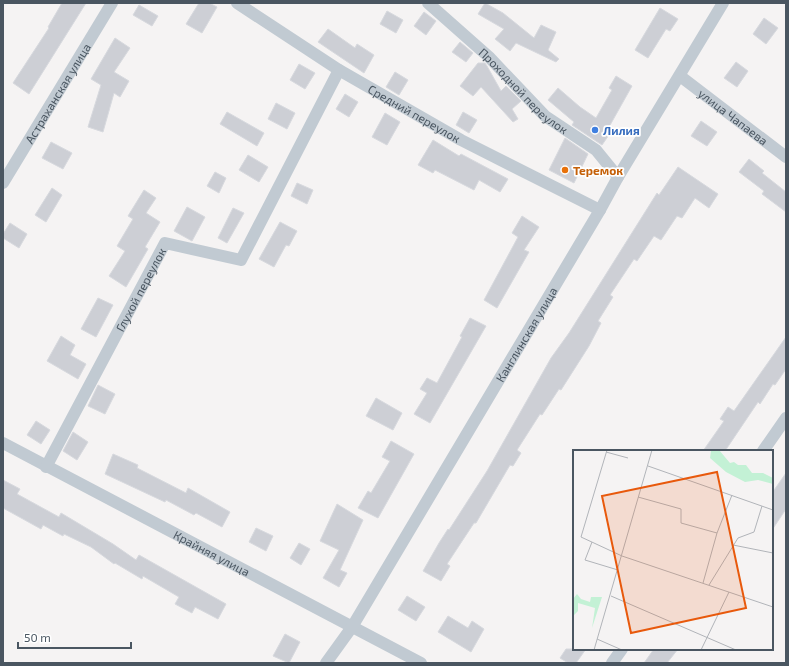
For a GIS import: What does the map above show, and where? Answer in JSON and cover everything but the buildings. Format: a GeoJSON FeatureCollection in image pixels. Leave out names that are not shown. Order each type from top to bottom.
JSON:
{"type":"FeatureCollection","features":[{"type":"Feature","properties":{"kind":"street","name":"Астраханская улица"},"geometry":{"type":"LineString","coordinates":[[3,183],[112,3]]}},
{"type":"Feature","properties":{"kind":"street","name":"Средний переулок"},"geometry":{"type":"LineString","coordinates":[[237,3],[339,70],[461,140],[600,210]]}},
{"type":"Feature","properties":{"kind":"street","name":"Проходной переулок"},"geometry":{"type":"LineString","coordinates":[[428,3],[489,57],[545,116],[596,150],[618,177]]}},
{"type":"Feature","properties":{"kind":"street","name":"Канглинская улица"},"geometry":{"type":"LineString","coordinates":[[326,663],[352,628],[600,210],[618,177],[723,3]]}},
{"type":"Feature","properties":{"kind":"street","name":"Глухой переулок"},"geometry":{"type":"LineString","coordinates":[[46,467],[165,243],[241,260],[339,70]]}},
{"type":"Feature","properties":{"kind":"street","name":"улица Чапаева"},"geometry":{"type":"LineString","coordinates":[[680,76],[786,157]]}},
{"type":"Feature","properties":{"kind":"street"},"geometry":{"type":"LineString","coordinates":[[764,450],[786,418]]}},
{"type":"Feature","properties":{"kind":"street","name":"Крайняя улица"},"geometry":{"type":"LineString","coordinates":[[3,443],[46,467],[421,663]]}},
{"type":"Feature","properties":{"kind":"street"},"geometry":{"type":"LineString","coordinates":[[612,663],[621,650]]}},
{"type":"Feature","properties":{"kind":"place","name":"Лилия"},"geometry":{"type":"Point","coordinates":[595,130]}},
{"type":"Feature","properties":{"kind":"place","name":"Теремок"},"geometry":{"type":"Point","coordinates":[565,170]}}]}
